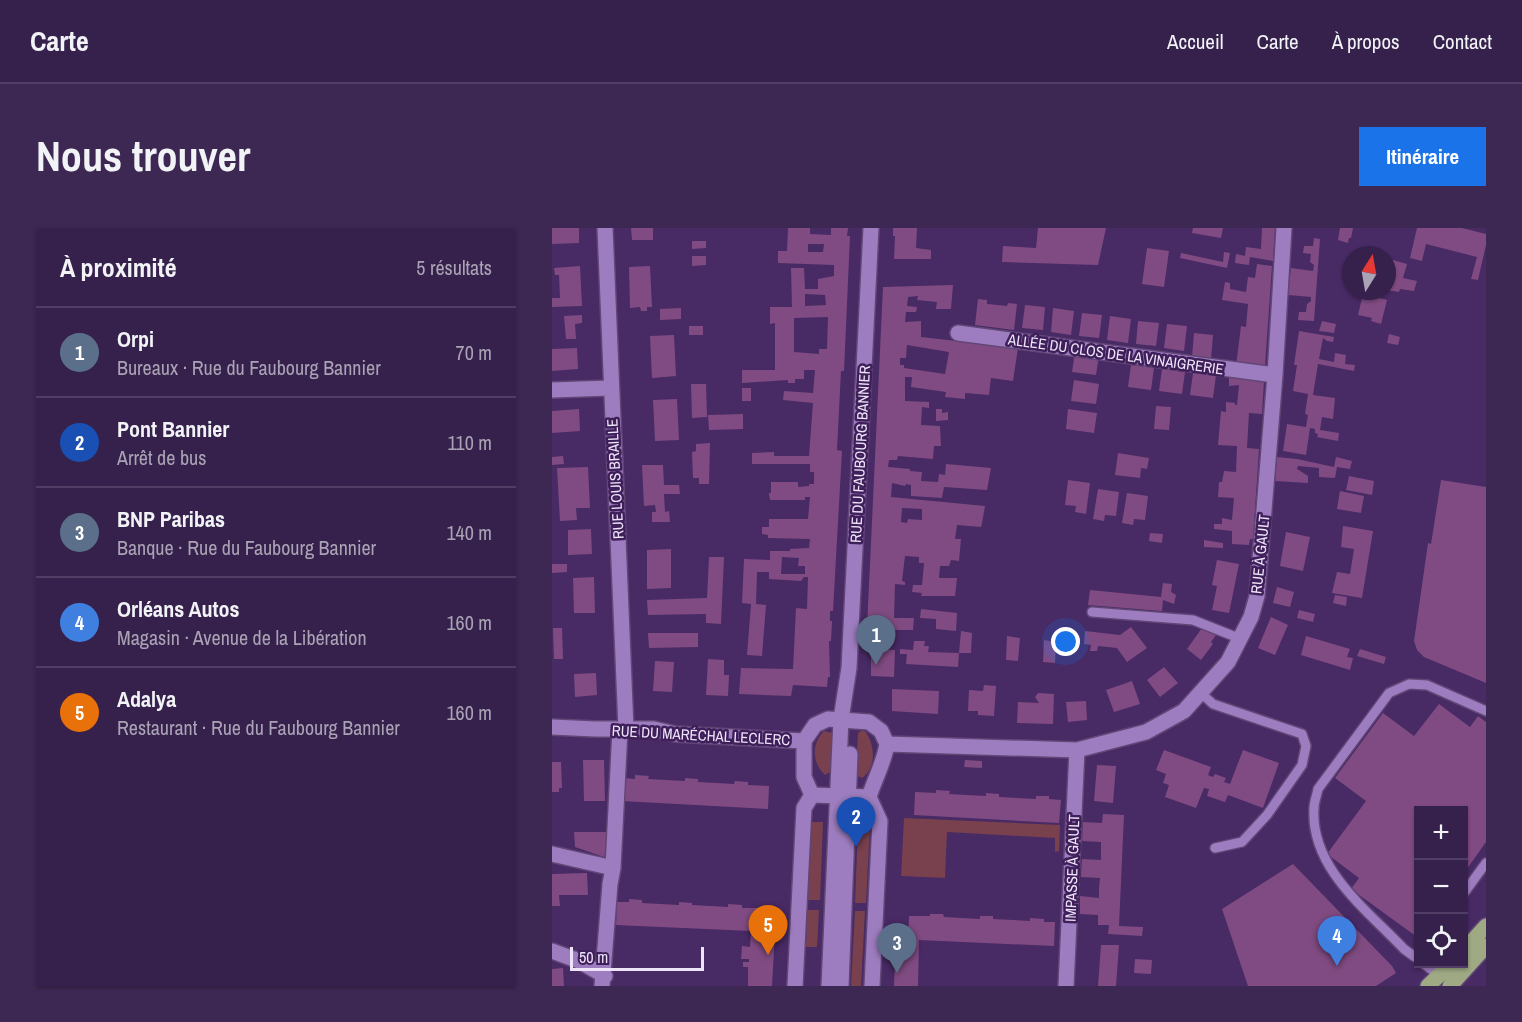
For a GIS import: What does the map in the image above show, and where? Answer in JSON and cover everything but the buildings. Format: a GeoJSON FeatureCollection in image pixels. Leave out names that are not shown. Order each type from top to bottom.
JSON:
{"type":"FeatureCollection","features":[{"type":"Feature","properties":{"kind":"main road"},"geometry":{"type":"LineString","coordinates":[[1468,946],[1486,926]]}},
{"type":"Feature","properties":{"kind":"main road"},"geometry":{"type":"LineString","coordinates":[[1444,984],[1486,946]]}},
{"type":"Feature","properties":{"kind":"main road"},"geometry":{"type":"LineString","coordinates":[[1444,984],[1449,968]]}},
{"type":"Feature","properties":{"kind":"street","name":"RUE LOUIS BRAILLE"},"geometry":{"type":"LineString","coordinates":[[603,981],[610,884],[614,868],[623,729],[604,228]]}},
{"type":"Feature","properties":{"kind":"street","name":"RUE DU FAUBOURG BANNIER"},"geometry":{"type":"LineString","coordinates":[[841,986],[846,720],[871,228]]}},
{"type":"Feature","properties":{"kind":"street","name":"RUE À GAULT"},"geometry":{"type":"LineString","coordinates":[[887,744],[1077,750],[1146,732],[1184,711],[1228,662],[1251,617],[1257,596],[1284,228]]}},
{"type":"Feature","properties":{"kind":"street","name":"ALLÉE DU CLOS DE LA VINAIGRERIE"},"geometry":{"type":"LineString","coordinates":[[958,333],[1275,375]]}},
{"type":"Feature","properties":{"kind":"street"},"geometry":{"type":"LineString","coordinates":[[552,390],[610,388]]}},
{"type":"Feature","properties":{"kind":"street","name":"RUE DU MARÉCHAL LECLERC"},"geometry":{"type":"LineString","coordinates":[[552,727],[654,729],[675,734],[804,741],[815,725],[828,719],[846,720]]}},
{"type":"Feature","properties":{"kind":"street"},"geometry":{"type":"LineString","coordinates":[[846,720],[869,722],[881,731],[887,744],[884,762],[874,778],[869,797],[880,821],[872,986]]}},
{"type":"Feature","properties":{"kind":"street"},"geometry":{"type":"LineString","coordinates":[[804,741],[804,777],[813,795]]}},
{"type":"Feature","properties":{"kind":"street","name":"IMPASSE À GAULT"},"geometry":{"type":"LineString","coordinates":[[1066,986],[1077,750]]}},
{"type":"Feature","properties":{"kind":"street"},"geometry":{"type":"LineString","coordinates":[[813,795],[869,797]]}},
{"type":"Feature","properties":{"kind":"street"},"geometry":{"type":"LineString","coordinates":[[795,986],[804,808],[813,795]]}},
{"type":"Feature","properties":{"kind":"street","name":"RUE DU FAUBOURG BANNIER"},"geometry":{"type":"LineString","coordinates":[[829,986],[843,797]]}},
{"type":"Feature","properties":{"kind":"street"},"geometry":{"type":"LineString","coordinates":[[552,854],[614,868]]}},
{"type":"Feature","properties":{"kind":"street"},"geometry":{"type":"LineString","coordinates":[[552,951],[579,961],[603,981]]}},
{"type":"Feature","properties":{"kind":"lane"},"geometry":{"type":"LineString","coordinates":[[1092,612],[1193,620],[1241,639]]}},
{"type":"Feature","properties":{"kind":"lane"},"geometry":{"type":"LineString","coordinates":[[1414,954],[1404,949],[1340,882],[1327,863],[1317,834],[1314,807],[1318,789],[1389,693],[1408,684],[1427,685],[1486,711]]}},
{"type":"Feature","properties":{"kind":"lane"},"geometry":{"type":"LineString","coordinates":[[1201,693],[1213,704],[1302,734],[1306,746],[1302,765],[1267,815],[1242,842],[1215,848]]}},
{"type":"Feature","properties":{"kind":"lane"},"geometry":{"type":"LineString","coordinates":[[1468,888],[1486,863]]}},
{"type":"Feature","properties":{"kind":"lane"},"geometry":{"type":"LineString","coordinates":[[1429,968],[1444,984]]}},
{"type":"Feature","properties":{"kind":"shaded area"},"geometry":{"type":"Polygon","coordinates":[[[824,731],[832,733],[830,772],[825,775],[818,765],[815,753],[817,742],[824,731]]]}},
{"type":"Feature","properties":{"kind":"shaded area"},"geometry":{"type":"Polygon","coordinates":[[[865,731],[871,742],[873,755],[870,768],[862,778],[856,775],[858,733],[865,731]]]}},
{"type":"Feature","properties":{"kind":"shaded area"},"geometry":{"type":"Polygon","coordinates":[[[904,818],[1060,825],[1059,851],[1055,852],[1055,838],[947,832],[945,878],[901,876],[904,818]]]}},
{"type":"Feature","properties":{"kind":"shaded area"},"geometry":{"type":"Polygon","coordinates":[[[810,822],[823,822],[820,900],[807,900],[810,822]]]}},
{"type":"Feature","properties":{"kind":"shaded area"},"geometry":{"type":"Polygon","coordinates":[[[858,825],[870,826],[866,903],[855,903],[858,825]]]}},
{"type":"Feature","properties":{"kind":"shaded area"},"geometry":{"type":"Polygon","coordinates":[[[807,910],[819,910],[817,947],[806,947],[807,910]]]}},
{"type":"Feature","properties":{"kind":"shaded area"},"geometry":{"type":"Polygon","coordinates":[[[855,911],[865,911],[861,986],[851,986],[855,911]]]}},
{"type":"Feature","properties":{"kind":"place","name":"Orpi"},"geometry":{"type":"Point","coordinates":[876,665]}},
{"type":"Feature","properties":{"kind":"place","name":"Pont Bannier"},"geometry":{"type":"Point","coordinates":[856,847]}},
{"type":"Feature","properties":{"kind":"place","name":"Adalya"},"geometry":{"type":"Point","coordinates":[768,955]}},
{"type":"Feature","properties":{"kind":"place","name":"Orléans Autos"},"geometry":{"type":"Point","coordinates":[1337,966]}},
{"type":"Feature","properties":{"kind":"place","name":"BNP Paribas"},"geometry":{"type":"Point","coordinates":[897,973]}}]}
